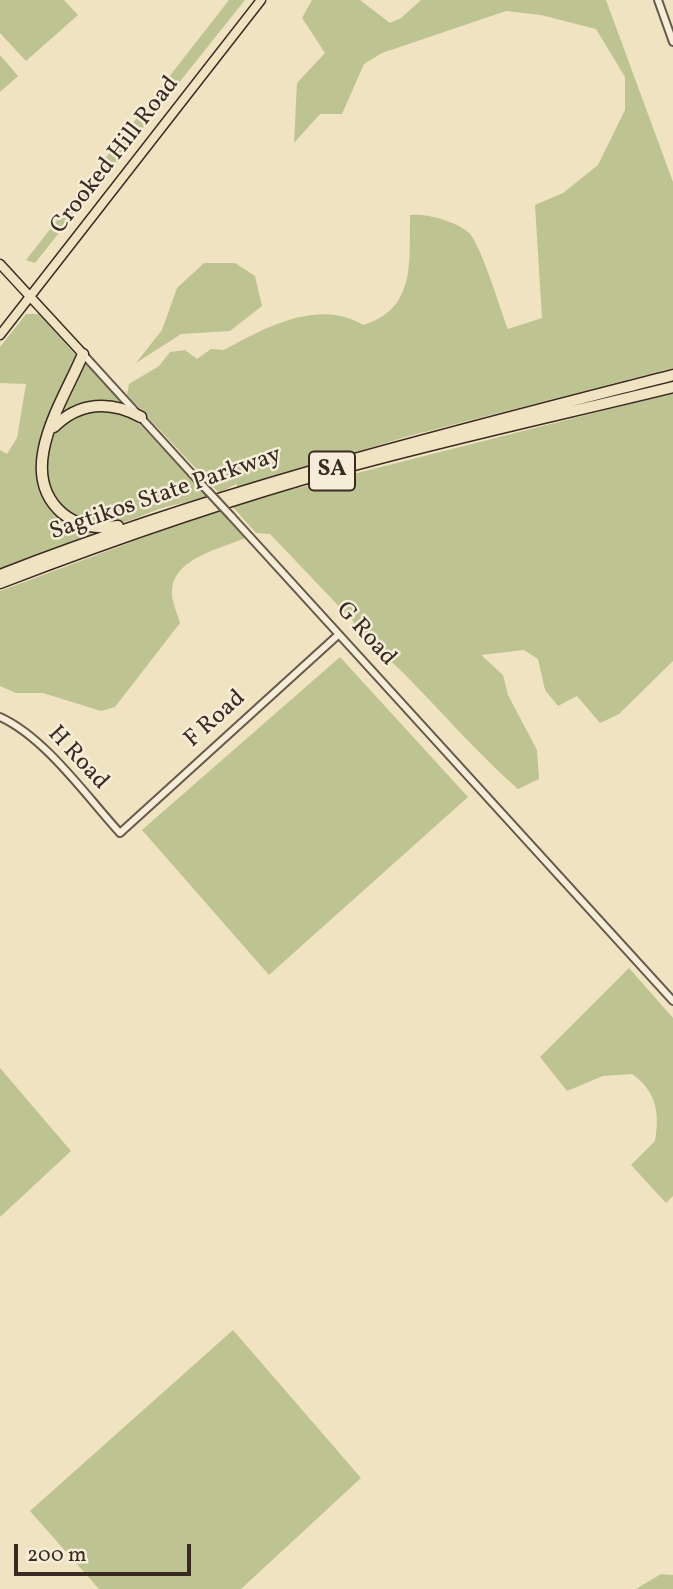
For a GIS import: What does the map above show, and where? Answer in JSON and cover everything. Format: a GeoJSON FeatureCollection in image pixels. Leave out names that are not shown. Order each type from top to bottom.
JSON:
{"type":"FeatureCollection","features":[{"type":"Feature","properties":{"kind":"highway"},"geometry":{"type":"LineString","coordinates":[[83,355],[43,452],[42,475],[51,499],[61,512],[74,521],[93,528],[143,522]]}},
{"type":"Feature","properties":{"kind":"highway","name":"Sagtikos State Parkway"},"geometry":{"type":"LineString","coordinates":[[0,575],[143,522],[325,465],[673,375]]}},
{"type":"Feature","properties":{"kind":"highway","name":"Sagtikos State Parkway"},"geometry":{"type":"LineString","coordinates":[[0,583],[158,525],[282,486],[391,455],[673,387]]}},
{"type":"Feature","properties":{"kind":"highway"},"geometry":{"type":"LineString","coordinates":[[51,430],[70,414],[95,405],[123,408],[141,417]]}},
{"type":"Feature","properties":{"kind":"main road","name":"Crooked Hill Road"},"geometry":{"type":"LineString","coordinates":[[0,335],[261,0]]}},
{"type":"Feature","properties":{"kind":"main road","name":"G Road"},"geometry":{"type":"LineString","coordinates":[[0,264],[83,355]]}},
{"type":"Feature","properties":{"kind":"street"},"geometry":{"type":"LineString","coordinates":[[658,0],[673,42]]}},
{"type":"Feature","properties":{"kind":"street","name":"G Road"},"geometry":{"type":"LineString","coordinates":[[83,355],[673,1001]]}},
{"type":"Feature","properties":{"kind":"street","name":"F Road"},"geometry":{"type":"LineString","coordinates":[[120,834],[338,635]]}},
{"type":"Feature","properties":{"kind":"street","name":"H Road"},"geometry":{"type":"LineString","coordinates":[[0,718],[15,724],[40,746],[120,834]]}},
{"type":"Feature","properties":{"kind":"green space"},"geometry":{"type":"Polygon","coordinates":[[[0,0],[64,0],[78,15],[26,61],[0,33],[0,0]]]}},
{"type":"Feature","properties":{"kind":"green space"},"geometry":{"type":"Polygon","coordinates":[[[229,0],[245,0],[35,263],[26,260],[229,0]]]}},
{"type":"Feature","properties":{"kind":"green space"},"geometry":{"type":"Polygon","coordinates":[[[312,0],[360,0],[390,23],[401,18],[421,0],[606,0],[673,182],[673,368],[409,436],[238,487],[236,484],[219,493],[127,395],[129,384],[159,366],[170,352],[185,350],[197,359],[211,349],[224,350],[256,333],[292,319],[328,314],[346,317],[363,325],[380,318],[393,307],[406,281],[410,215],[440,219],[456,224],[468,232],[484,262],[508,329],[542,318],[535,205],[563,193],[598,165],[625,110],[625,77],[596,29],[541,15],[506,11],[382,53],[364,64],[342,114],[320,114],[294,143],[297,83],[325,53],[302,18],[312,0]]]}},
{"type":"Feature","properties":{"kind":"green space"},"geometry":{"type":"Polygon","coordinates":[[[0,55],[18,76],[0,92],[0,55]]]}},
{"type":"Feature","properties":{"kind":"green space"},"geometry":{"type":"Polygon","coordinates":[[[204,263],[235,263],[255,276],[262,306],[230,331],[181,334],[136,363],[162,330],[177,288],[204,263]]]}},
{"type":"Feature","properties":{"kind":"green space"},"geometry":{"type":"Polygon","coordinates":[[[26,314],[40,314],[78,358],[39,458],[49,502],[101,531],[0,571],[0,450],[7,454],[17,438],[26,384],[0,383],[0,347],[26,314]]]}},
{"type":"Feature","properties":{"kind":"green space"},"geometry":{"type":"Polygon","coordinates":[[[85,361],[125,405],[98,401],[62,414],[85,361]]]}},
{"type":"Feature","properties":{"kind":"green space"},"geometry":{"type":"Polygon","coordinates":[[[673,393],[673,661],[619,714],[600,723],[577,696],[558,706],[545,690],[538,659],[524,650],[481,655],[503,675],[508,695],[537,750],[539,779],[518,789],[398,668],[356,630],[353,621],[270,534],[256,533],[231,505],[673,393]]]}},
{"type":"Feature","properties":{"kind":"green space"},"geometry":{"type":"Polygon","coordinates":[[[93,408],[130,414],[208,497],[166,507],[112,525],[93,524],[68,512],[58,502],[52,490],[47,463],[49,449],[54,435],[65,422],[93,408]]]}},
{"type":"Feature","properties":{"kind":"green space"},"geometry":{"type":"Polygon","coordinates":[[[220,509],[245,538],[200,556],[181,570],[172,590],[180,623],[115,707],[101,711],[43,693],[16,693],[0,686],[0,591],[220,509]]]}},
{"type":"Feature","properties":{"kind":"green space"},"geometry":{"type":"Polygon","coordinates":[[[340,657],[468,797],[269,975],[142,830],[340,657]]]}},
{"type":"Feature","properties":{"kind":"green space"},"geometry":{"type":"Polygon","coordinates":[[[629,968],[673,1018],[673,1196],[666,1203],[631,1165],[655,1141],[657,1121],[654,1103],[640,1081],[632,1074],[603,1076],[567,1091],[540,1057],[629,968]]]}},
{"type":"Feature","properties":{"kind":"green space"},"geometry":{"type":"Polygon","coordinates":[[[0,1068],[71,1151],[0,1217],[0,1068]]]}},
{"type":"Feature","properties":{"kind":"green space"},"geometry":{"type":"Polygon","coordinates":[[[233,1330],[361,1478],[241,1589],[99,1589],[30,1511],[233,1330]]]}},
{"type":"Feature","properties":{"kind":"green space"},"geometry":{"type":"Polygon","coordinates":[[[661,1574],[673,1575],[673,1589],[636,1589],[661,1574]]]}}]}
